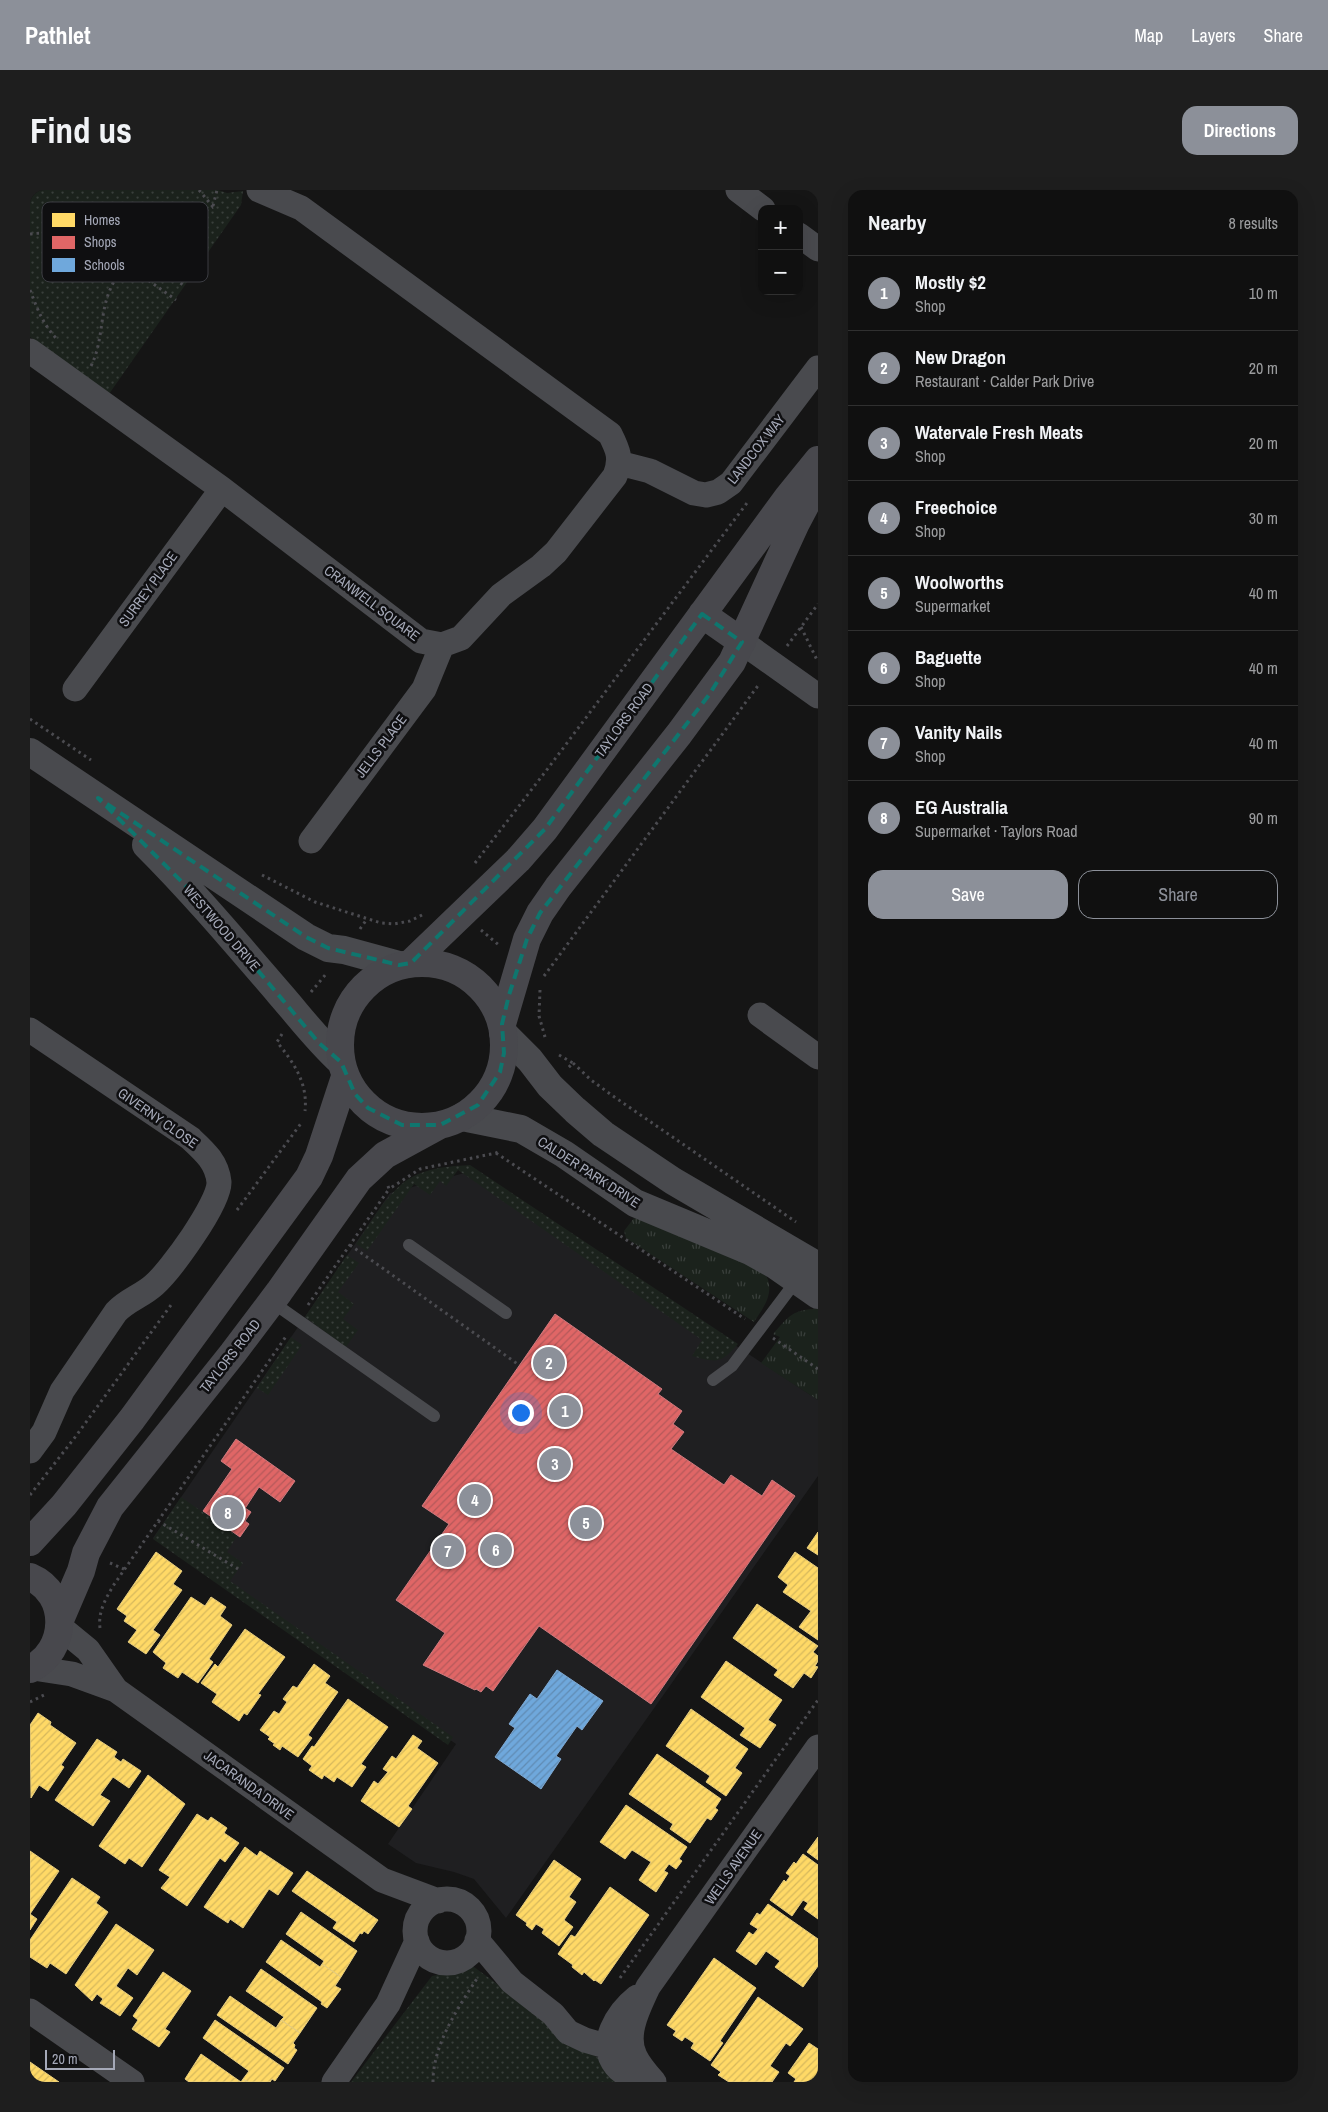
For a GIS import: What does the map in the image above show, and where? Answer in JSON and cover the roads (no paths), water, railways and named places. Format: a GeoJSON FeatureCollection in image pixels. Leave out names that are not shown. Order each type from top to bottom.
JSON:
{"type":"FeatureCollection","features":[{"type":"Feature","properties":{"kind":"main road","name":"TAYLORS ROAD"},"geometry":{"type":"LineString","coordinates":[[405,964],[462,914],[518,860],[545,829],[788,497],[818,460]]}},
{"type":"Feature","properties":{"kind":"main road"},"geometry":{"type":"LineString","coordinates":[[503,1029],[494,1005],[483,989],[468,976],[450,967],[431,962],[405,964],[376,976],[358,992],[345,1013],[339,1037],[343,1069],[355,1094],[368,1108],[384,1118],[402,1125],[421,1128],[451,1121],[478,1105],[490,1090],[500,1072],[504,1053],[503,1029],[527,939],[540,913],[558,887],[679,734],[732,662],[796,523],[818,481]]}},
{"type":"Feature","properties":{"kind":"main road"},"geometry":{"type":"LineString","coordinates":[[702,614],[742,642]]}},
{"type":"Feature","properties":{"kind":"main road"},"geometry":{"type":"LineString","coordinates":[[30,1542],[64,1505],[127,1425],[309,1177],[320,1156],[343,1069]]}},
{"type":"Feature","properties":{"kind":"main road","name":"TAYLORS ROAD"},"geometry":{"type":"LineString","coordinates":[[31,1669],[43,1661],[52,1651],[58,1640],[60,1623],[86,1554],[110,1507],[133,1475],[233,1353],[272,1302],[338,1206],[359,1179],[385,1155],[451,1121]]}},
{"type":"Feature","properties":{"kind":"main road"},"geometry":{"type":"LineString","coordinates":[[30,1577],[36,1579],[48,1590],[57,1604],[60,1623]]}},
{"type":"Feature","properties":{"kind":"street"},"geometry":{"type":"LineString","coordinates":[[259,190],[293,199],[610,434],[617,448],[620,464],[608,486],[556,552],[541,566],[501,594],[461,638],[442,645]]}},
{"type":"Feature","properties":{"kind":"street"},"geometry":{"type":"LineString","coordinates":[[738,190],[758,205]]}},
{"type":"Feature","properties":{"kind":"street"},"geometry":{"type":"LineString","coordinates":[[803,238],[818,249]]}},
{"type":"Feature","properties":{"kind":"street","name":"CRANWELL SQUARE"},"geometry":{"type":"LineString","coordinates":[[30,350],[85,376],[222,489],[421,640],[442,645]]}},
{"type":"Feature","properties":{"kind":"street","name":"LANDCOX WAY"},"geometry":{"type":"LineString","coordinates":[[620,464],[650,471],[694,493],[706,495],[718,492],[731,483],[818,368]]}},
{"type":"Feature","properties":{"kind":"street","name":"SURREY PLACE"},"geometry":{"type":"LineString","coordinates":[[75,689],[222,489]]}},
{"type":"Feature","properties":{"kind":"street"},"geometry":{"type":"LineString","coordinates":[[742,642],[818,696]]}},
{"type":"Feature","properties":{"kind":"street","name":"JELLS PLACE"},"geometry":{"type":"LineString","coordinates":[[310,841],[424,689],[442,645]]}},
{"type":"Feature","properties":{"kind":"street","name":"WESTWOOD DRIVE"},"geometry":{"type":"LineString","coordinates":[[30,752],[286,926],[328,948],[405,964]]}},
{"type":"Feature","properties":{"kind":"street","name":"WESTWOOD DRIVE"},"geometry":{"type":"LineString","coordinates":[[98,798],[190,890],[343,1069]]}},
{"type":"Feature","properties":{"kind":"street"},"geometry":{"type":"LineString","coordinates":[[760,1015],[818,1057]]}},
{"type":"Feature","properties":{"kind":"street"},"geometry":{"type":"LineString","coordinates":[[503,1029],[550,1086],[603,1134],[673,1181],[738,1220],[811,1276]]}},
{"type":"Feature","properties":{"kind":"street","name":"GIVERNY CLOSE"},"geometry":{"type":"LineString","coordinates":[[30,1030],[190,1138],[213,1161],[219,1184],[217,1196],[207,1213],[166,1272],[154,1286],[123,1304],[116,1312],[62,1391],[44,1432],[30,1450]]}},
{"type":"Feature","properties":{"kind":"street","name":"CALDER PARK DRIVE"},"geometry":{"type":"LineString","coordinates":[[451,1121],[521,1129],[564,1154],[635,1203],[750,1251],[775,1265],[811,1276]]}},
{"type":"Feature","properties":{"kind":"street","name":"JACARANDA DRIVE"},"geometry":{"type":"LineString","coordinates":[[60,1623],[88,1650],[116,1690]]}},
{"type":"Feature","properties":{"kind":"street","name":"JACARANDA DRIVE"},"geometry":{"type":"LineString","coordinates":[[31,1669],[72,1674],[116,1690],[382,1880],[438,1901]]}},
{"type":"Feature","properties":{"kind":"street","name":"WELLS AVENUE"},"geometry":{"type":"LineString","coordinates":[[617,2041],[634,2020],[648,1987],[818,1748]]}},
{"type":"Feature","properties":{"kind":"street","name":"JACARANDA DRIVE"},"geometry":{"type":"LineString","coordinates":[[382,1880],[416,1933]]}},
{"type":"Feature","properties":{"kind":"street"},"geometry":{"type":"LineString","coordinates":[[334,2082],[388,2004],[423,1910],[438,1901],[448,1900],[458,1902],[467,1907],[474,1915],[478,1925],[477,1940],[467,1956],[446,1961],[388,2004]]}},
{"type":"Feature","properties":{"kind":"street"},"geometry":{"type":"LineString","coordinates":[[416,1933],[426,1956],[482,1970],[512,1982]]}},
{"type":"Feature","properties":{"kind":"street"},"geometry":{"type":"LineString","coordinates":[[477,1940],[512,1982],[553,2014],[617,2041],[634,2055],[654,2082]]}},
{"type":"Feature","properties":{"kind":"street"},"geometry":{"type":"LineString","coordinates":[[30,2010],[132,2082]]}},
{"type":"Feature","properties":{"kind":"street"},"geometry":{"type":"LineString","coordinates":[[617,2041],[608,2052],[616,2067],[643,2082]]}},
{"type":"Feature","properties":{"kind":"lane"},"geometry":{"type":"LineString","coordinates":[[409,1245],[506,1313]]}},
{"type":"Feature","properties":{"kind":"lane"},"geometry":{"type":"LineString","coordinates":[[713,1380],[732,1366],[760,1329],[811,1276]]}},
{"type":"Feature","properties":{"kind":"lane"},"geometry":{"type":"LineString","coordinates":[[272,1302],[434,1416]]}},
{"type":"Feature","properties":{"kind":"place","name":"New Dragon"},"geometry":{"type":"Point","coordinates":[549,1363]}},
{"type":"Feature","properties":{"kind":"place","name":"Mostly $2"},"geometry":{"type":"Point","coordinates":[565,1411]}},
{"type":"Feature","properties":{"kind":"place","name":"Watervale Fresh Meats"},"geometry":{"type":"Point","coordinates":[555,1464]}},
{"type":"Feature","properties":{"kind":"place","name":"Freechoice"},"geometry":{"type":"Point","coordinates":[475,1500]}},
{"type":"Feature","properties":{"kind":"place","name":"EG Australia"},"geometry":{"type":"Point","coordinates":[228,1513]}},
{"type":"Feature","properties":{"kind":"place","name":"Woolworths"},"geometry":{"type":"Point","coordinates":[586,1523]}},
{"type":"Feature","properties":{"kind":"place","name":"Baguette"},"geometry":{"type":"Point","coordinates":[496,1550]}},
{"type":"Feature","properties":{"kind":"place","name":"Vanity Nails"},"geometry":{"type":"Point","coordinates":[448,1551]}}]}
